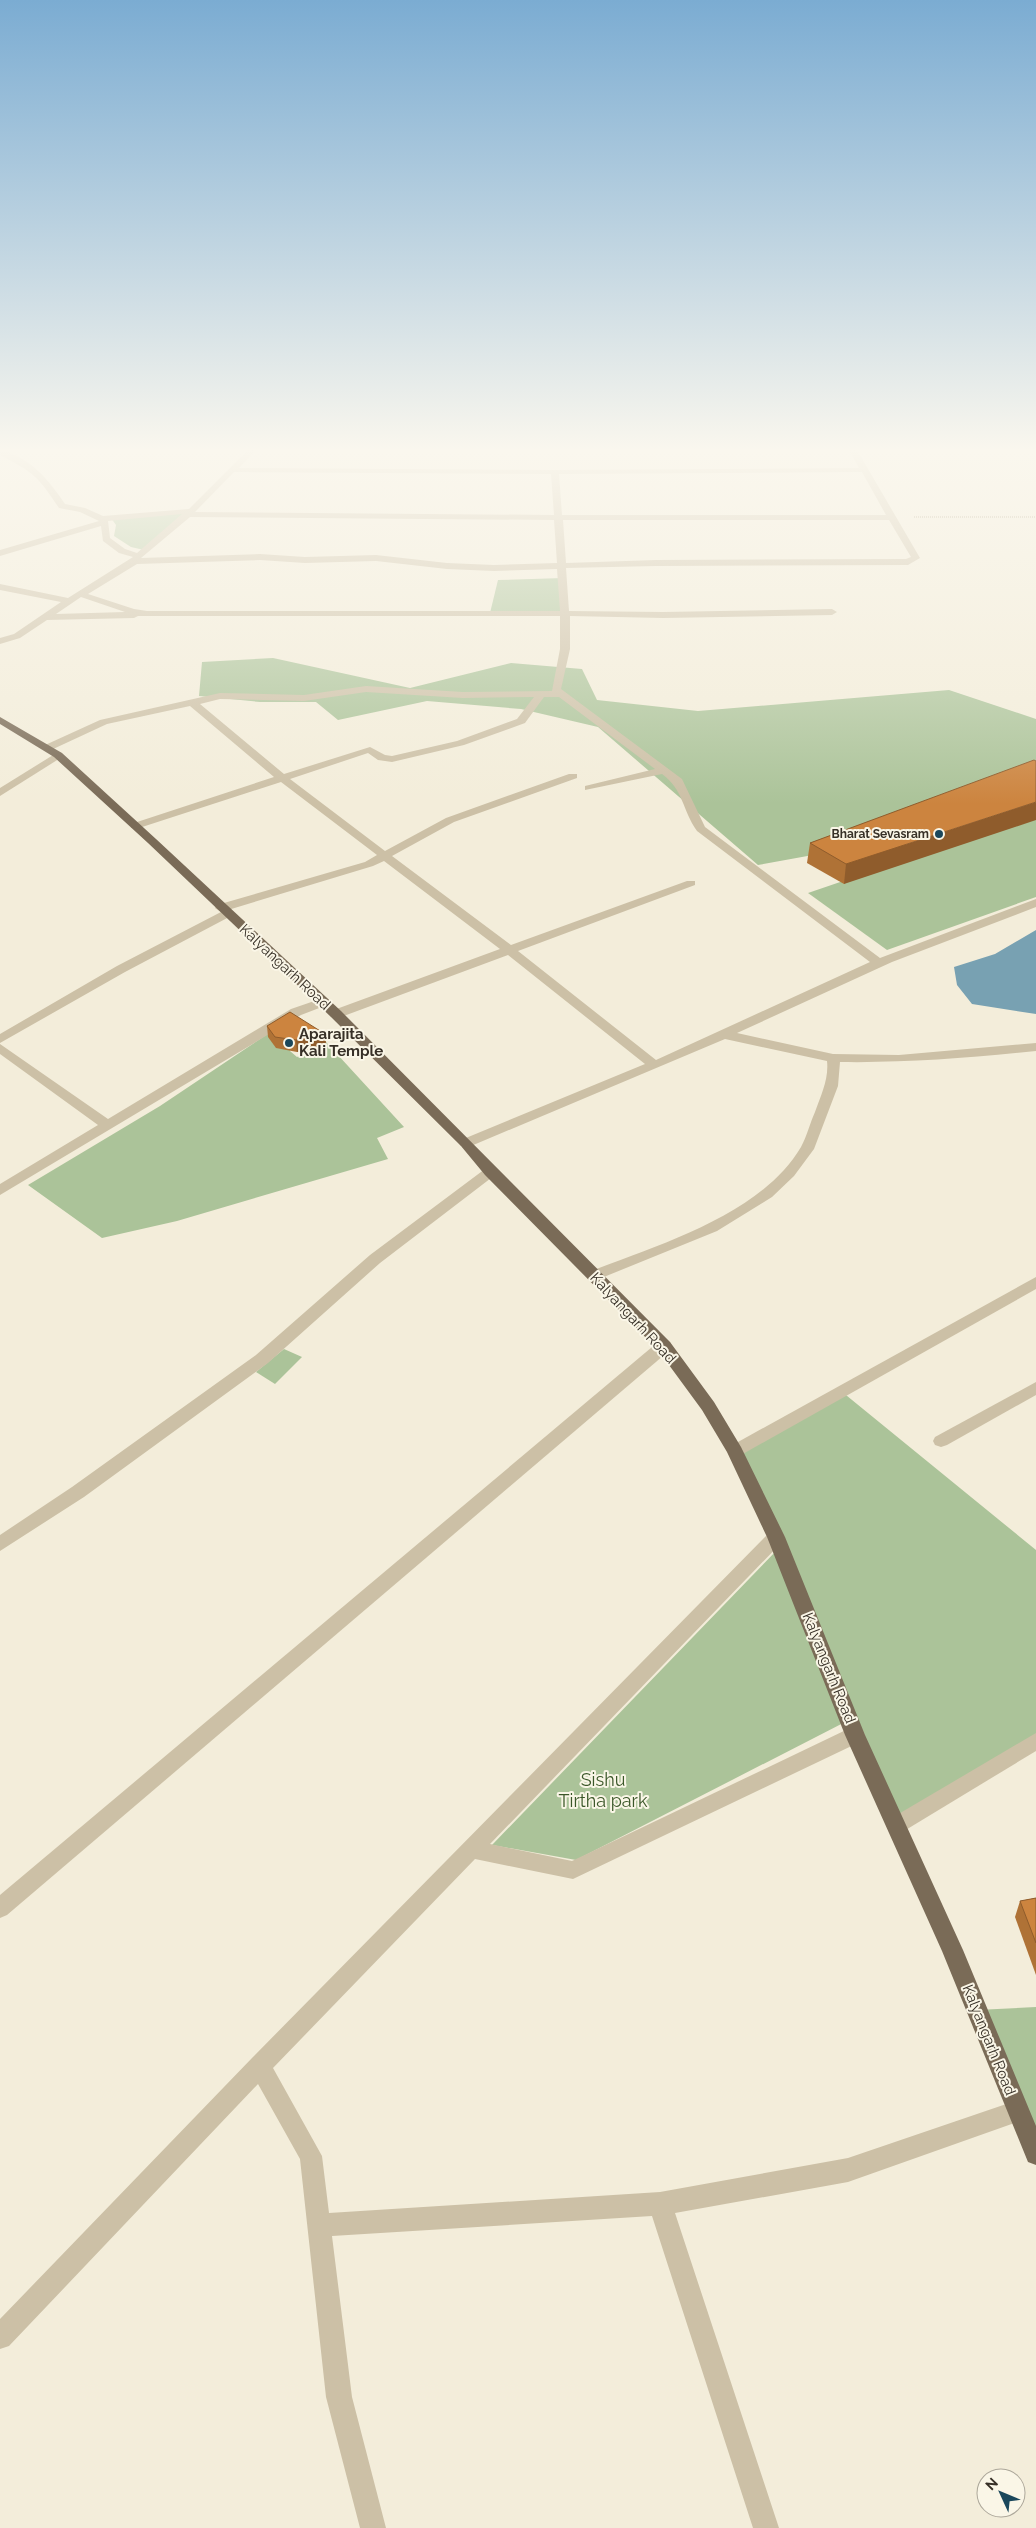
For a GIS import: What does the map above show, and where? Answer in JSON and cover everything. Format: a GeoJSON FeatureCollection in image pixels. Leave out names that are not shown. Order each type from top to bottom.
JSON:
{"type":"FeatureCollection","features":[{"type":"Feature","properties":{"kind":"main road","name":"Kalyangarh Road"},"geometry":{"type":"LineString","coordinates":[[0,720],[53,752],[336,1014],[466,1143],[490,1172],[664,1346],[708,1406],[735,1451],[776,1537],[855,1735],[952,1950],[1036,2154]]}},
{"type":"Feature","properties":{"kind":"street"},"geometry":{"type":"LineString","coordinates":[[3,642],[17,636],[69,600],[121,568]]}},
{"type":"Feature","properties":{"kind":"street"},"geometry":{"type":"LineString","coordinates":[[562,568],[565,649],[556,690],[678,781],[684,790],[692,816],[701,829],[879,963]]}},
{"type":"Feature","properties":{"kind":"street"},"geometry":{"type":"LineString","coordinates":[[0,588],[69,600]]}},
{"type":"Feature","properties":{"kind":"street"},"geometry":{"type":"LineString","coordinates":[[80,594],[142,613]]}},
{"type":"Feature","properties":{"kind":"street"},"geometry":{"type":"LineString","coordinates":[[46,617],[120,617],[142,613],[447,612],[565,615],[832,612]]}},
{"type":"Feature","properties":{"kind":"street"},"geometry":{"type":"LineString","coordinates":[[0,793],[53,752],[104,722],[220,696],[304,698],[366,688],[462,695],[540,696],[561,694]]}},
{"type":"Feature","properties":{"kind":"street"},"geometry":{"type":"LineString","coordinates":[[135,826],[365,751],[374,751],[382,758],[392,759],[460,743],[521,721],[528,715],[534,702],[540,696]]}},
{"type":"Feature","properties":{"kind":"street"},"geometry":{"type":"LineString","coordinates":[[193,703],[282,778],[509,950],[654,1065]]}},
{"type":"Feature","properties":{"kind":"street"},"geometry":{"type":"LineString","coordinates":[[589,788],[665,770]]}},
{"type":"Feature","properties":{"kind":"street"},"geometry":{"type":"LineString","coordinates":[[0,1039],[224,911],[369,864],[450,820],[573,776]]}},
{"type":"Feature","properties":{"kind":"street"},"geometry":{"type":"LineString","coordinates":[[336,1014],[691,883]]}},
{"type":"Feature","properties":{"kind":"street"},"geometry":{"type":"LineString","coordinates":[[466,1143],[654,1065],[879,963],[1036,903]]}},
{"type":"Feature","properties":{"kind":"street"},"geometry":{"type":"LineString","coordinates":[[0,1190],[296,1012],[323,1002]]}},
{"type":"Feature","properties":{"kind":"street"},"geometry":{"type":"LineString","coordinates":[[722,1034],[833,1058],[899,1059],[965,1055],[1036,1047]]}},
{"type":"Feature","properties":{"kind":"street"},"geometry":{"type":"LineString","coordinates":[[0,1048],[108,1126]]}},
{"type":"Feature","properties":{"kind":"street"},"geometry":{"type":"LineString","coordinates":[[594,1276],[685,1239],[746,1208],[784,1179],[808,1148],[830,1090],[835,1069],[833,1058]]}},
{"type":"Feature","properties":{"kind":"street"},"geometry":{"type":"LineString","coordinates":[[0,1544],[78,1492],[262,1359],[375,1259],[490,1172]]}},
{"type":"Feature","properties":{"kind":"street"},"geometry":{"type":"LineString","coordinates":[[735,1451],[1036,1282]]}},
{"type":"Feature","properties":{"kind":"street"},"geometry":{"type":"LineString","coordinates":[[0,1908],[500,1487],[664,1346]]}},
{"type":"Feature","properties":{"kind":"street"},"geometry":{"type":"LineString","coordinates":[[941,1441],[1036,1388]]}},
{"type":"Feature","properties":{"kind":"street"},"geometry":{"type":"LineString","coordinates":[[0,2338],[260,2066],[776,1537]]}},
{"type":"Feature","properties":{"kind":"street"},"geometry":{"type":"LineString","coordinates":[[471,1849],[573,1870],[855,1735]]}},
{"type":"Feature","properties":{"kind":"street"},"geometry":{"type":"LineString","coordinates":[[897,1825],[1036,1741]]}},
{"type":"Feature","properties":{"kind":"street"},"geometry":{"type":"LineString","coordinates":[[260,2066],[311,2156],[339,2397],[373,2528]]}},
{"type":"Feature","properties":{"kind":"street"},"geometry":{"type":"LineString","coordinates":[[319,2225],[660,2204],[848,2170],[1018,2111]]}},
{"type":"Feature","properties":{"kind":"street"},"geometry":{"type":"LineString","coordinates":[[660,2204],[766,2528]]}},
{"type":"Feature","properties":{"kind":"green space"},"geometry":{"type":"Polygon","coordinates":[[[563,578],[565,615],[490,613],[498,580],[563,578]]]}},
{"type":"Feature","properties":{"kind":"green space"},"geometry":{"type":"Polygon","coordinates":[[[273,658],[410,688],[511,663],[582,669],[597,700],[698,711],[949,690],[1036,719],[1036,770],[846,849],[758,865],[598,727],[521,709],[427,701],[338,720],[316,702],[260,702],[199,696],[202,662],[273,658]]]}},
{"type":"Feature","properties":{"kind":"green space"},"geometry":{"type":"Polygon","coordinates":[[[1036,815],[1036,897],[887,950],[808,893],[1036,815]]]}},
{"type":"Feature","properties":{"kind":"green space"},"geometry":{"type":"Polygon","coordinates":[[[293,1017],[290,1051],[297,1057],[326,1042],[404,1127],[377,1138],[388,1159],[177,1221],[102,1238],[28,1185],[160,1106],[293,1017]]]}},
{"type":"Feature","properties":{"kind":"green space"},"geometry":{"type":"Polygon","coordinates":[[[284,1349],[302,1357],[275,1384],[256,1372],[284,1349]]]}},
{"type":"Feature","properties":{"kind":"green space","name":"Sishu Tirtha park"},"geometry":{"type":"Polygon","coordinates":[[[841,1391],[1036,1550],[1036,1741],[897,1825],[851,1719],[576,1860],[492,1845],[778,1549],[735,1451],[841,1391]]]}},
{"type":"Feature","properties":{"kind":"green space"},"geometry":{"type":"Polygon","coordinates":[[[1036,2007],[1036,2154],[977,2010],[1036,2007]]]}},
{"type":"Feature","properties":{"kind":"water"},"geometry":{"type":"Polygon","coordinates":[[[1036,930],[1036,1014],[972,1004],[957,985],[954,967],[995,954],[1036,930]]]}},
{"type":"Feature","properties":{"kind":"building"},"geometry":{"type":"Polygon","coordinates":[[[1034,760],[1036,761],[1036,802],[846,864],[810,843],[1034,760]]]}},
{"type":"Feature","properties":{"kind":"building"},"geometry":{"type":"Polygon","coordinates":[[[290,1012],[325,1034],[296,1040],[275,1037],[267,1026],[290,1012]]]}},
{"type":"Feature","properties":{"kind":"building"},"geometry":{"type":"Polygon","coordinates":[[[1036,1898],[1036,1943],[1020,1901],[1036,1898]]]}},
{"type":"Feature","properties":{"kind":"place","name":"Bharat Sevasram"},"geometry":{"type":"Point","coordinates":[939,834]}},
{"type":"Feature","properties":{"kind":"place","name":"Aparajita Kali Temple"},"geometry":{"type":"Point","coordinates":[289,1043]}}]}
